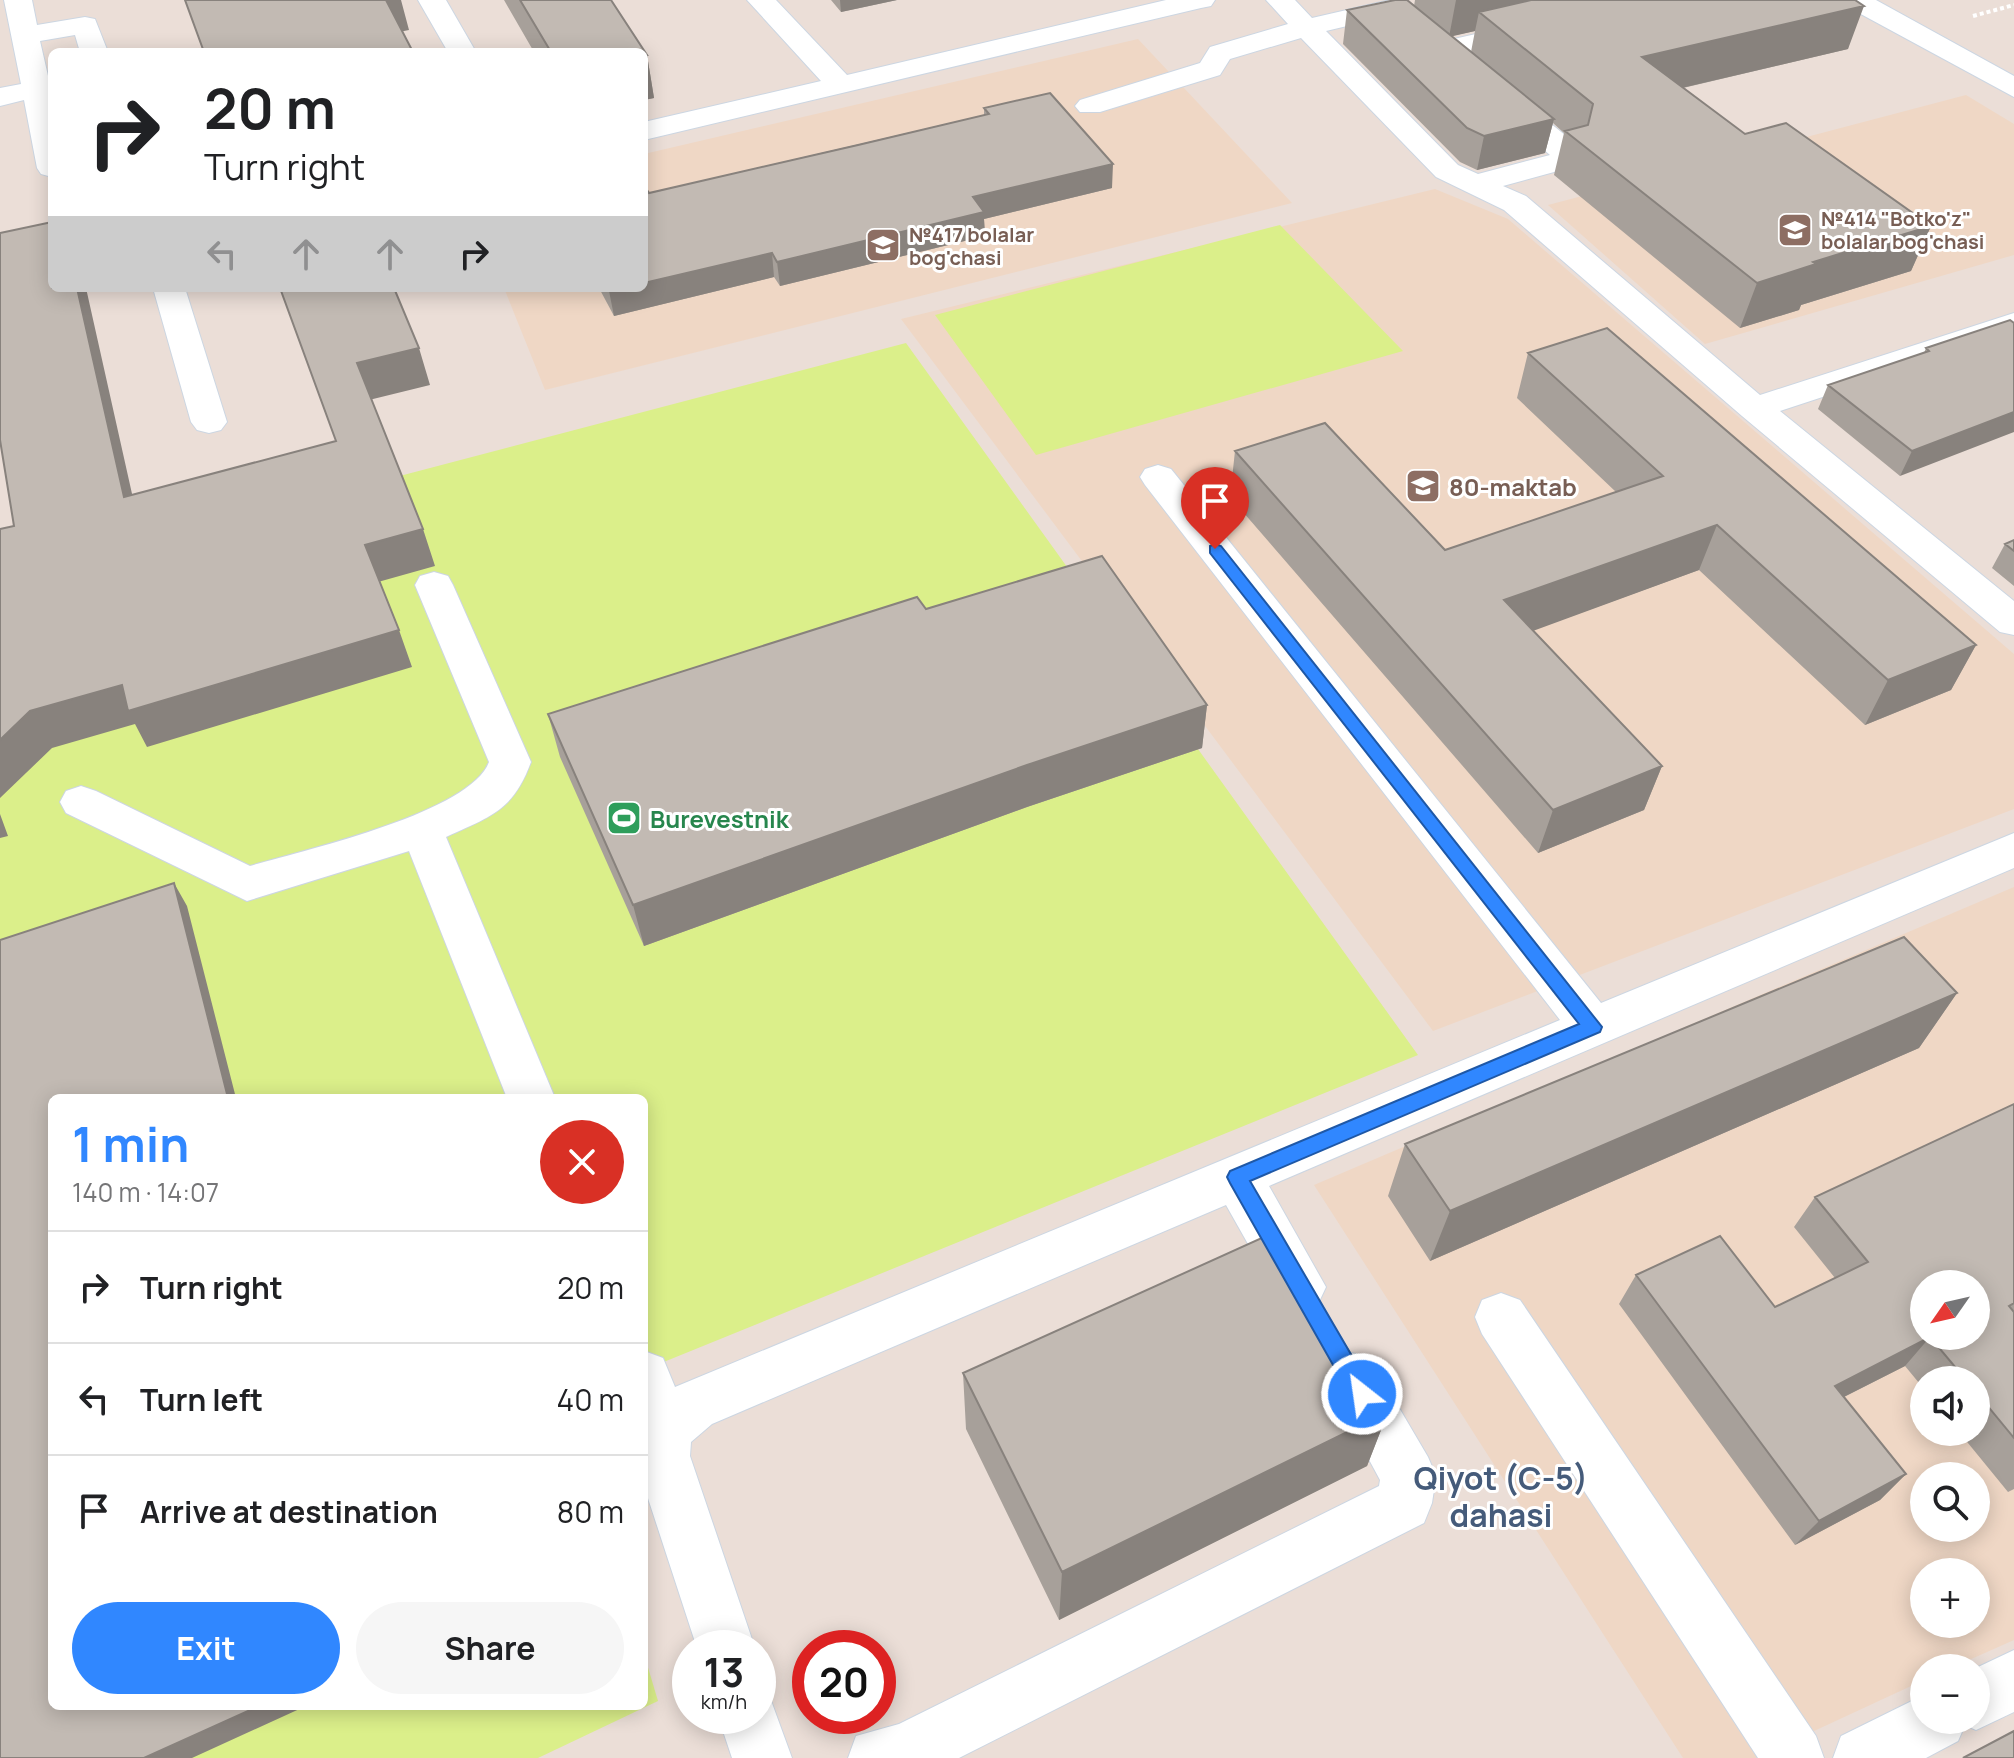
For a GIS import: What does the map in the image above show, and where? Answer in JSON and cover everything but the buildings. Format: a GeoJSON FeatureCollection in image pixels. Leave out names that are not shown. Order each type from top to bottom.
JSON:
{"type":"FeatureCollection","features":[{"type":"Feature","properties":{"kind":"street"},"geometry":{"type":"LineString","coordinates":[[18,0],[48,147]]}},
{"type":"Feature","properties":{"kind":"street"},"geometry":{"type":"LineString","coordinates":[[432,0],[460,48]]}},
{"type":"Feature","properties":{"kind":"street"},"geometry":{"type":"LineString","coordinates":[[761,0],[841,85]]}},
{"type":"Feature","properties":{"kind":"street"},"geometry":{"type":"LineString","coordinates":[[648,130],[1201,0]]}},
{"type":"Feature","properties":{"kind":"street"},"geometry":{"type":"LineString","coordinates":[[1280,0],[1447,171],[1515,203],[1754,408],[2014,622]]}},
{"type":"Feature","properties":{"kind":"street"},"geometry":{"type":"LineString","coordinates":[[1090,106],[1210,69],[1220,53],[1386,4],[1422,0]]}},
{"type":"Feature","properties":{"kind":"street"},"geometry":{"type":"LineString","coordinates":[[1442,50],[1537,28],[1605,0]]}},
{"type":"Feature","properties":{"kind":"street"},"geometry":{"type":"LineString","coordinates":[[1856,0],[2014,88]]}},
{"type":"Feature","properties":{"kind":"street"},"geometry":{"type":"LineString","coordinates":[[1386,4],[1565,150],[1565,160],[1475,184]]}},
{"type":"Feature","properties":{"kind":"street"},"geometry":{"type":"LineString","coordinates":[[26,35],[85,25],[93,48]]}},
{"type":"Feature","properties":{"kind":"street"},"geometry":{"type":"LineString","coordinates":[[0,97],[37,89]]}},
{"type":"Feature","properties":{"kind":"street"},"geometry":{"type":"LineString","coordinates":[[176,292],[209,422]]}},
{"type":"Feature","properties":{"kind":"street"},"geometry":{"type":"LineString","coordinates":[[1754,408],[2014,323]]}},
{"type":"Feature","properties":{"kind":"street"},"geometry":{"type":"LineString","coordinates":[[1158,477],[1593,1027]]}},
{"type":"Feature","properties":{"kind":"street"},"geometry":{"type":"LineString","coordinates":[[81,802],[247,884],[422,830],[475,805],[501,786],[510,762],[434,585]]}},
{"type":"Feature","properties":{"kind":"street"},"geometry":{"type":"LineString","coordinates":[[422,830],[529,1094]]}},
{"type":"Feature","properties":{"kind":"street"},"geometry":{"type":"LineString","coordinates":[[665,1429],[693,1406],[2014,850]]}},
{"type":"Feature","properties":{"kind":"street"},"geometry":{"type":"LineString","coordinates":[[878,1758],[905,1753],[1404,1503],[1408,1476],[1237,1177]]}},
{"type":"Feature","properties":{"kind":"street"},"geometry":{"type":"LineString","coordinates":[[1501,1317],[1794,1758]]}},
{"type":"Feature","properties":{"kind":"street"},"geometry":{"type":"LineString","coordinates":[[648,1386],[665,1429],[662,1456],[720,1630]]}},
{"type":"Feature","properties":{"kind":"street"},"geometry":{"type":"LineString","coordinates":[[1990,1693],[2014,1680]]}},
{"type":"Feature","properties":{"kind":"street"},"geometry":{"type":"LineString","coordinates":[[754,1734],[762,1758]]}},
{"type":"Feature","properties":{"kind":"street"},"geometry":{"type":"LineString","coordinates":[[1863,1758],[1910,1734]]}},
{"type":"Feature","properties":{"kind":"path"},"geometry":{"type":"LineString","coordinates":[[1973,16],[2014,5]]}},
{"type":"Feature","properties":{"kind":"shaded area","name":"№417 bolalar bog'chasi"},"geometry":{"type":"Polygon","coordinates":[[[1138,39],[1292,203],[545,390],[506,292],[648,292],[648,153],[1138,39]]]}},
{"type":"Feature","properties":{"kind":"shaded area","name":"№414 \"Botko'z\" bolalar bog'chasi"},"geometry":{"type":"Polygon","coordinates":[[[1966,95],[2014,124],[2014,255],[1705,344],[1548,205],[1966,95]]]}},
{"type":"Feature","properties":{"kind":"shaded area","name":"80-maktab"},"geometry":{"type":"Polygon","coordinates":[[[1435,189],[1508,219],[2014,654],[2014,809],[1433,1031],[901,319],[1435,189]]]}},
{"type":"Feature","properties":{"kind":"shaded area"},"geometry":{"type":"Polygon","coordinates":[[[2014,887],[2014,1640],[1982,1654],[1910,1654],[1910,1686],[1756,1758],[1683,1758],[1314,1185],[2014,887]]]}},
{"type":"Feature","properties":{"kind":"green space"},"geometry":{"type":"Polygon","coordinates":[[[1280,225],[1403,351],[1036,455],[935,315],[1280,225]]]}},
{"type":"Feature","properties":{"kind":"green space","name":"Burevestnik"},"geometry":{"type":"Polygon","coordinates":[[[906,343],[1418,1055],[648,1368],[648,1094],[48,1094],[48,1710],[639,1710],[538,1758],[0,1758],[0,581],[906,343]]]}},
{"type":"Feature","properties":{"kind":"green space","name":"Burevestnik"},"geometry":{"type":"Polygon","coordinates":[[[648,1667],[658,1701],[648,1706],[648,1667]]]}},
{"type":"Feature","properties":{"kind":"place","name":"№414 \"Botko'z\" bolalar bog'chasi"},"geometry":{"type":"Point","coordinates":[1795,230]}},
{"type":"Feature","properties":{"kind":"place","name":"№417 bolalar bog'chasi"},"geometry":{"type":"Point","coordinates":[883,245]}},
{"type":"Feature","properties":{"kind":"place","name":"80-maktab"},"geometry":{"type":"Point","coordinates":[1423,486]}},
{"type":"Feature","properties":{"kind":"place","name":"Burevestnik"},"geometry":{"type":"Point","coordinates":[624,818]}},
{"type":"Feature","properties":{"kind":"district","name":"Qiyot (C-5) dahasi"},"geometry":{"type":"Point","coordinates":[1501,1496]}},
{"type":"Feature","properties":{"kind":"route"},"geometry":{"type":"LineString","coordinates":[[1215,549],[1593,1027],[1237,1177],[1362,1394]]}}]}
